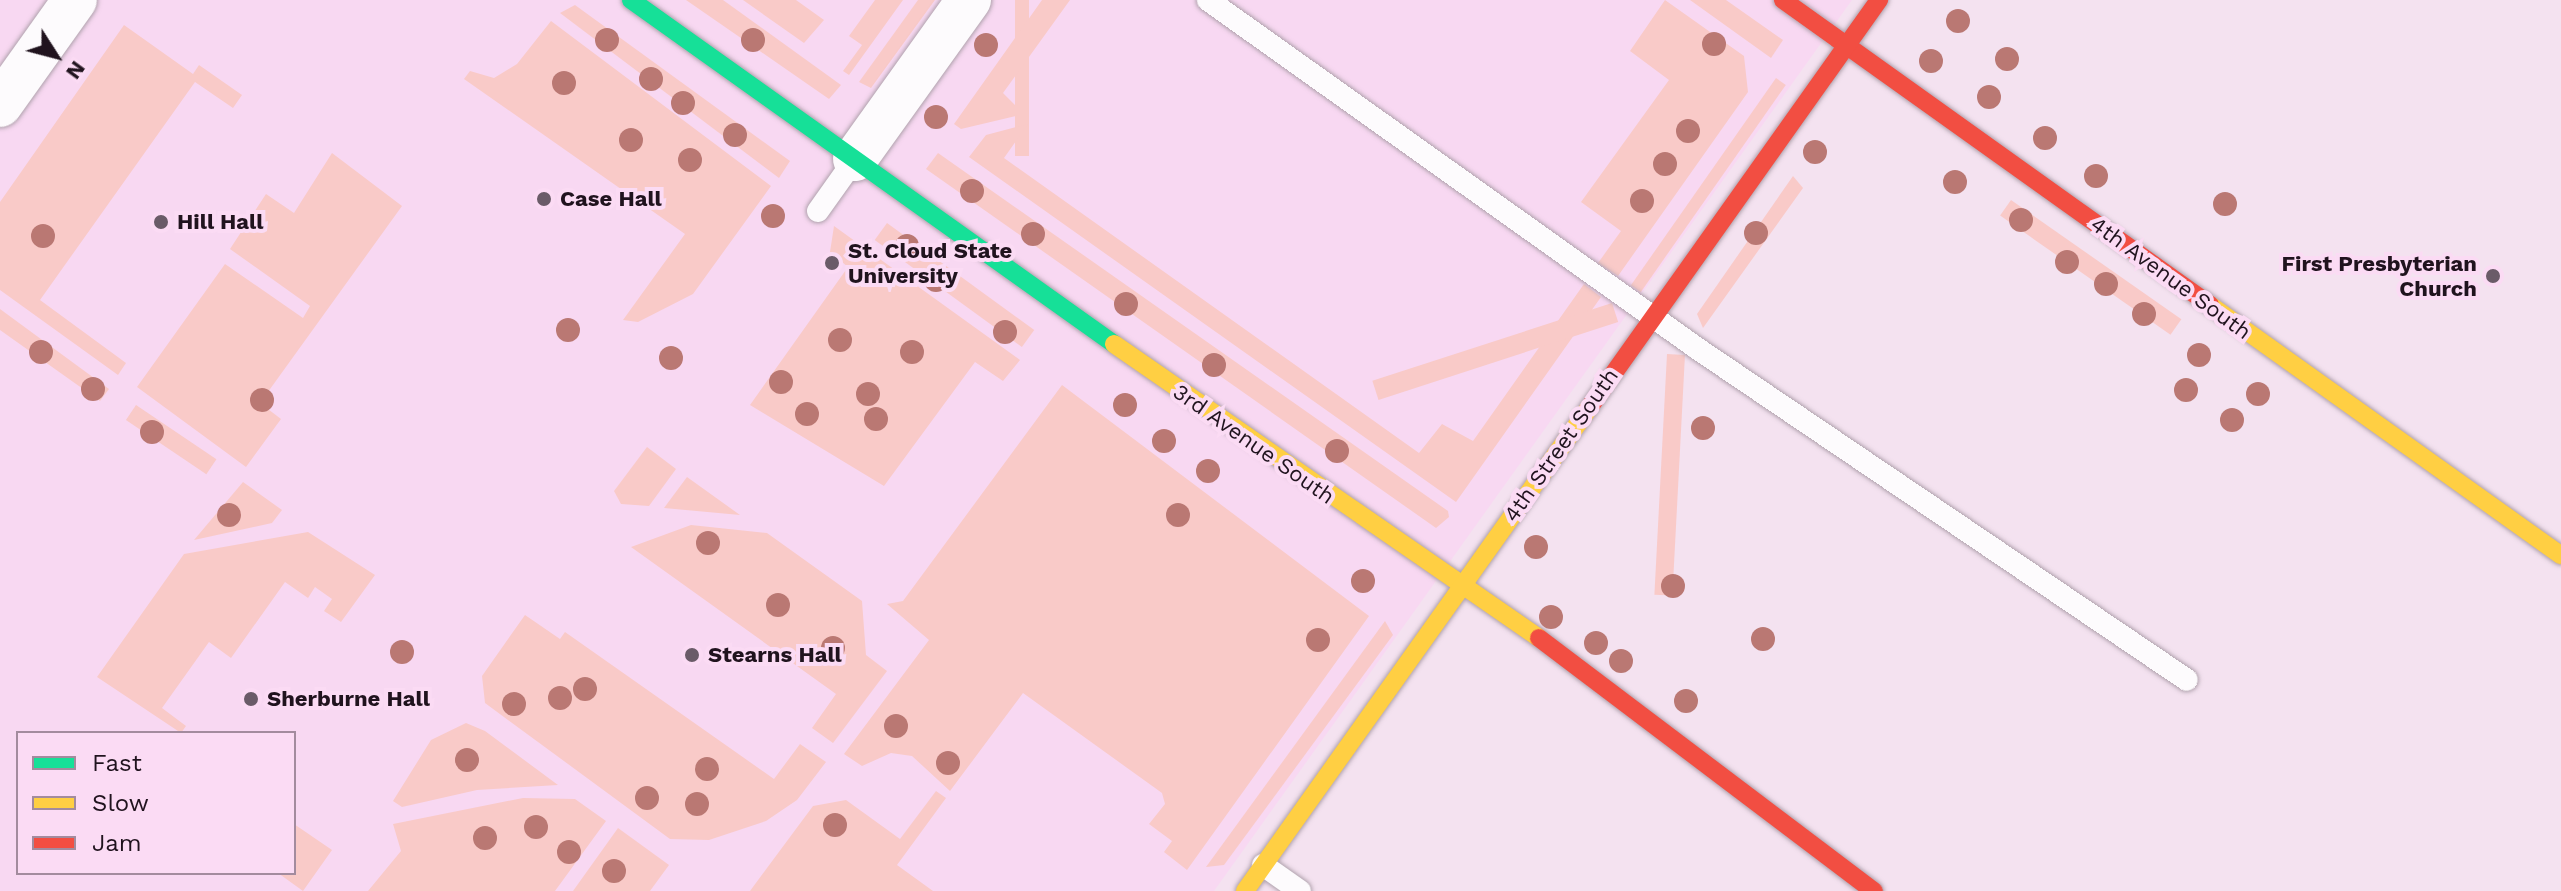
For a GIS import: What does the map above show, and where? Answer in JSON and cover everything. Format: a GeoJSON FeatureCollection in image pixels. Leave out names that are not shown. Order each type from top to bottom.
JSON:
{"type":"FeatureCollection","features":[{"type":"Feature","properties":{"kind":"street"},"geometry":{"type":"LineString","coordinates":[[0,105],[75,0]]}},
{"type":"Feature","properties":{"kind":"street","name":"3rd Avenue South"},"geometry":{"type":"LineString","coordinates":[[631,0],[1462,585],[1874,891]]}},
{"type":"Feature","properties":{"kind":"street"},"geometry":{"type":"LineString","coordinates":[[855,159],[969,0]]}},
{"type":"Feature","properties":{"kind":"street","name":"4th Avenue South"},"geometry":{"type":"LineString","coordinates":[[1783,0],[2561,555]]}},
{"type":"Feature","properties":{"kind":"street","name":"4th Street South"},"geometry":{"type":"LineString","coordinates":[[1245,891],[1879,0]]}},
{"type":"Feature","properties":{"kind":"lane"},"geometry":{"type":"LineString","coordinates":[[1208,0],[1653,317],[2187,680]]}},
{"type":"Feature","properties":{"kind":"lane"},"geometry":{"type":"LineString","coordinates":[[818,211],[855,159]]}},
{"type":"Feature","properties":{"kind":"lane"},"geometry":{"type":"LineString","coordinates":[[1263,865],[1300,891]]}},
{"type":"Feature","properties":{"kind":"shaded area","name":"St. Cloud State University"},"geometry":{"type":"Polygon","coordinates":[[[0,0],[1852,0],[1214,891],[0,891],[0,0]]]}},
{"type":"Feature","properties":{"kind":"shaded area"},"geometry":{"type":"Polygon","coordinates":[[[686,0],[723,0],[841,85],[829,99],[686,0]]]}},
{"type":"Feature","properties":{"kind":"shaded area"},"geometry":{"type":"Polygon","coordinates":[[[743,0],[796,0],[824,20],[804,43],[743,0]]]}},
{"type":"Feature","properties":{"kind":"shaded area"},"geometry":{"type":"Polygon","coordinates":[[[875,0],[903,0],[849,75],[843,71],[862,45],[849,36],[875,0]]]}},
{"type":"Feature","properties":{"kind":"shaded area"},"geometry":{"type":"Polygon","coordinates":[[[918,0],[935,0],[871,88],[859,82],[918,0]]]}},
{"type":"Feature","properties":{"kind":"shaded area"},"geometry":{"type":"Polygon","coordinates":[[[1015,0],[1029,0],[1029,156],[1015,156],[1015,0]]]}},
{"type":"Feature","properties":{"kind":"shaded area"},"geometry":{"type":"Polygon","coordinates":[[[1042,0],[1070,0],[1003,93],[1024,114],[961,129],[954,124],[1042,0]]]}},
{"type":"Feature","properties":{"kind":"shaded area"},"geometry":{"type":"Polygon","coordinates":[[[1665,0],[1744,56],[1748,92],[1618,276],[1598,263],[1621,231],[1581,202],[1669,80],[1630,51],[1665,0]]]}},
{"type":"Feature","properties":{"kind":"shaded area"},"geometry":{"type":"Polygon","coordinates":[[[1690,0],[1726,0],[1783,40],[1771,58],[1690,0]]]}},
{"type":"Feature","properties":{"kind":"shaded area"},"geometry":{"type":"Polygon","coordinates":[[[575,5],[790,161],[779,178],[560,13],[575,5]]]}},
{"type":"Feature","properties":{"kind":"shaded area"},"geometry":{"type":"Polygon","coordinates":[[[551,21],[771,186],[693,294],[638,322],[623,320],[685,234],[464,79],[470,71],[494,78],[517,64],[551,21]]]}},
{"type":"Feature","properties":{"kind":"shaded area"},"geometry":{"type":"Polygon","coordinates":[[[124,25],[193,74],[199,65],[242,95],[233,108],[195,82],[40,300],[126,363],[118,375],[0,290],[0,202],[124,25]]]}},
{"type":"Feature","properties":{"kind":"shaded area"},"geometry":{"type":"Polygon","coordinates":[[[1776,78],[1786,85],[1641,292],[1631,285],[1776,78]]]}},
{"type":"Feature","properties":{"kind":"shaded area"},"geometry":{"type":"Polygon","coordinates":[[[1028,124],[1004,158],[1419,453],[1442,424],[1473,441],[1584,284],[1601,297],[1456,502],[969,157],[986,135],[1028,124]]]}},
{"type":"Feature","properties":{"kind":"shaded area"},"geometry":{"type":"Polygon","coordinates":[[[332,153],[402,206],[260,403],[281,419],[246,467],[137,387],[225,264],[303,318],[310,306],[230,249],[266,194],[294,213],[332,153]]]}},
{"type":"Feature","properties":{"kind":"shaded area"},"geometry":{"type":"Polygon","coordinates":[[[938,153],[1448,511],[1449,517],[1436,528],[926,169],[938,153]]]}},
{"type":"Feature","properties":{"kind":"shaded area"},"geometry":{"type":"Polygon","coordinates":[[[1793,176],[1803,188],[1703,328],[1697,314],[1793,176]]]}},
{"type":"Feature","properties":{"kind":"shaded area"},"geometry":{"type":"Polygon","coordinates":[[[2011,200],[2181,319],[2170,335],[2000,216],[2011,200]]]}},
{"type":"Feature","properties":{"kind":"shaded area"},"geometry":{"type":"Polygon","coordinates":[[[887,223],[1034,330],[1022,347],[875,240],[887,223]]]}},
{"type":"Feature","properties":{"kind":"shaded area"},"geometry":{"type":"Polygon","coordinates":[[[834,226],[1020,360],[1003,381],[975,362],[884,486],[750,405],[848,267],[830,252],[834,226]]]}},
{"type":"Feature","properties":{"kind":"shaded area"},"geometry":{"type":"Polygon","coordinates":[[[1612,303],[1618,322],[1379,400],[1372,381],[1612,303]]]}},
{"type":"Feature","properties":{"kind":"shaded area"},"geometry":{"type":"Polygon","coordinates":[[[0,309],[109,389],[100,401],[0,330],[0,309]]]}},
{"type":"Feature","properties":{"kind":"shaded area"},"geometry":{"type":"Polygon","coordinates":[[[1667,354],[1685,355],[1672,596],[1654,595],[1667,354]]]}},
{"type":"Feature","properties":{"kind":"shaded area"},"geometry":{"type":"Polygon","coordinates":[[[1062,385],[1369,616],[1187,870],[1164,852],[1172,841],[1149,824],[1165,804],[1162,793],[1023,693],[950,791],[912,756],[891,753],[862,766],[844,754],[929,640],[887,604],[903,601],[1062,385]]]}},
{"type":"Feature","properties":{"kind":"shaded area"},"geometry":{"type":"Polygon","coordinates":[[[136,405],[216,459],[206,474],[126,420],[136,405]]]}},
{"type":"Feature","properties":{"kind":"shaded area"},"geometry":{"type":"Polygon","coordinates":[[[647,447],[676,469],[649,506],[621,504],[614,491],[647,447]]]}},
{"type":"Feature","properties":{"kind":"shaded area"},"geometry":{"type":"Polygon","coordinates":[[[687,477],[740,515],[664,508],[687,477]]]}},
{"type":"Feature","properties":{"kind":"shaded area"},"geometry":{"type":"Polygon","coordinates":[[[243,482],[282,510],[272,523],[194,540],[243,482]]]}},
{"type":"Feature","properties":{"kind":"shaded area"},"geometry":{"type":"Polygon","coordinates":[[[691,525],[767,533],[862,601],[866,655],[887,671],[833,743],[812,728],[836,694],[631,547],[691,525]]]}},
{"type":"Feature","properties":{"kind":"shaded area"},"geometry":{"type":"Polygon","coordinates":[[[308,532],[375,575],[341,622],[324,611],[332,599],[315,587],[308,598],[285,582],[231,658],[209,642],[162,708],[186,726],[178,731],[97,677],[184,554],[308,532]]]}},
{"type":"Feature","properties":{"kind":"shaded area"},"geometry":{"type":"Polygon","coordinates":[[[525,615],[560,639],[565,632],[774,779],[800,744],[826,762],[797,800],[766,821],[709,840],[670,839],[485,703],[482,676],[525,615]]]}},
{"type":"Feature","properties":{"kind":"shaded area"},"geometry":{"type":"Polygon","coordinates":[[[1385,621],[1393,635],[1224,865],[1206,867],[1385,621]]]}},
{"type":"Feature","properties":{"kind":"shaded area"},"geometry":{"type":"Polygon","coordinates":[[[466,723],[485,731],[558,785],[477,790],[402,807],[393,801],[431,740],[466,723]]]}},
{"type":"Feature","properties":{"kind":"shaded area"},"geometry":{"type":"Polygon","coordinates":[[[936,791],[946,798],[897,865],[933,891],[750,891],[813,806],[846,800],[900,839],[936,791]]]}},
{"type":"Feature","properties":{"kind":"shaded area"},"geometry":{"type":"Polygon","coordinates":[[[523,798],[575,799],[606,821],[555,891],[368,891],[401,851],[393,824],[523,798]]]}},
{"type":"Feature","properties":{"kind":"shaded area"},"geometry":{"type":"Polygon","coordinates":[[[296,825],[332,850],[303,891],[281,875],[296,875],[296,825]]]}},
{"type":"Feature","properties":{"kind":"shaded area"},"geometry":{"type":"Polygon","coordinates":[[[618,828],[669,865],[650,891],[573,891],[618,828]]]}},
{"type":"Feature","properties":{"kind":"traffic: fast"},"geometry":{"type":"LineString","coordinates":[[631,0],[1114,344]]}},
{"type":"Feature","properties":{"kind":"traffic: slow"},"geometry":{"type":"LineString","coordinates":[[2210,305],[2561,555]]}},
{"type":"Feature","properties":{"kind":"traffic: slow"},"geometry":{"type":"LineString","coordinates":[[1114,344],[1539,638]]}},
{"type":"Feature","properties":{"kind":"traffic: slow"},"geometry":{"type":"LineString","coordinates":[[1245,891],[1589,408]]}},
{"type":"Feature","properties":{"kind":"traffic: jam"},"geometry":{"type":"LineString","coordinates":[[1783,0],[2210,305]]}},
{"type":"Feature","properties":{"kind":"traffic: jam"},"geometry":{"type":"LineString","coordinates":[[1589,408],[1879,0]]}},
{"type":"Feature","properties":{"kind":"traffic: jam"},"geometry":{"type":"LineString","coordinates":[[1539,638],[1874,891]]}},
{"type":"Feature","properties":{"kind":"place","name":"Case Hall"},"geometry":{"type":"Point","coordinates":[544,199]}},
{"type":"Feature","properties":{"kind":"place","name":"Hill Hall"},"geometry":{"type":"Point","coordinates":[161,222]}},
{"type":"Feature","properties":{"kind":"place","name":"St. Cloud State University"},"geometry":{"type":"Point","coordinates":[832,263]}},
{"type":"Feature","properties":{"kind":"place","name":"First Presbyterian Church"},"geometry":{"type":"Point","coordinates":[2493,276]}},
{"type":"Feature","properties":{"kind":"place","name":"Stearns Hall"},"geometry":{"type":"Point","coordinates":[692,655]}},
{"type":"Feature","properties":{"kind":"place","name":"Sherburne Hall"},"geometry":{"type":"Point","coordinates":[251,699]}}]}
